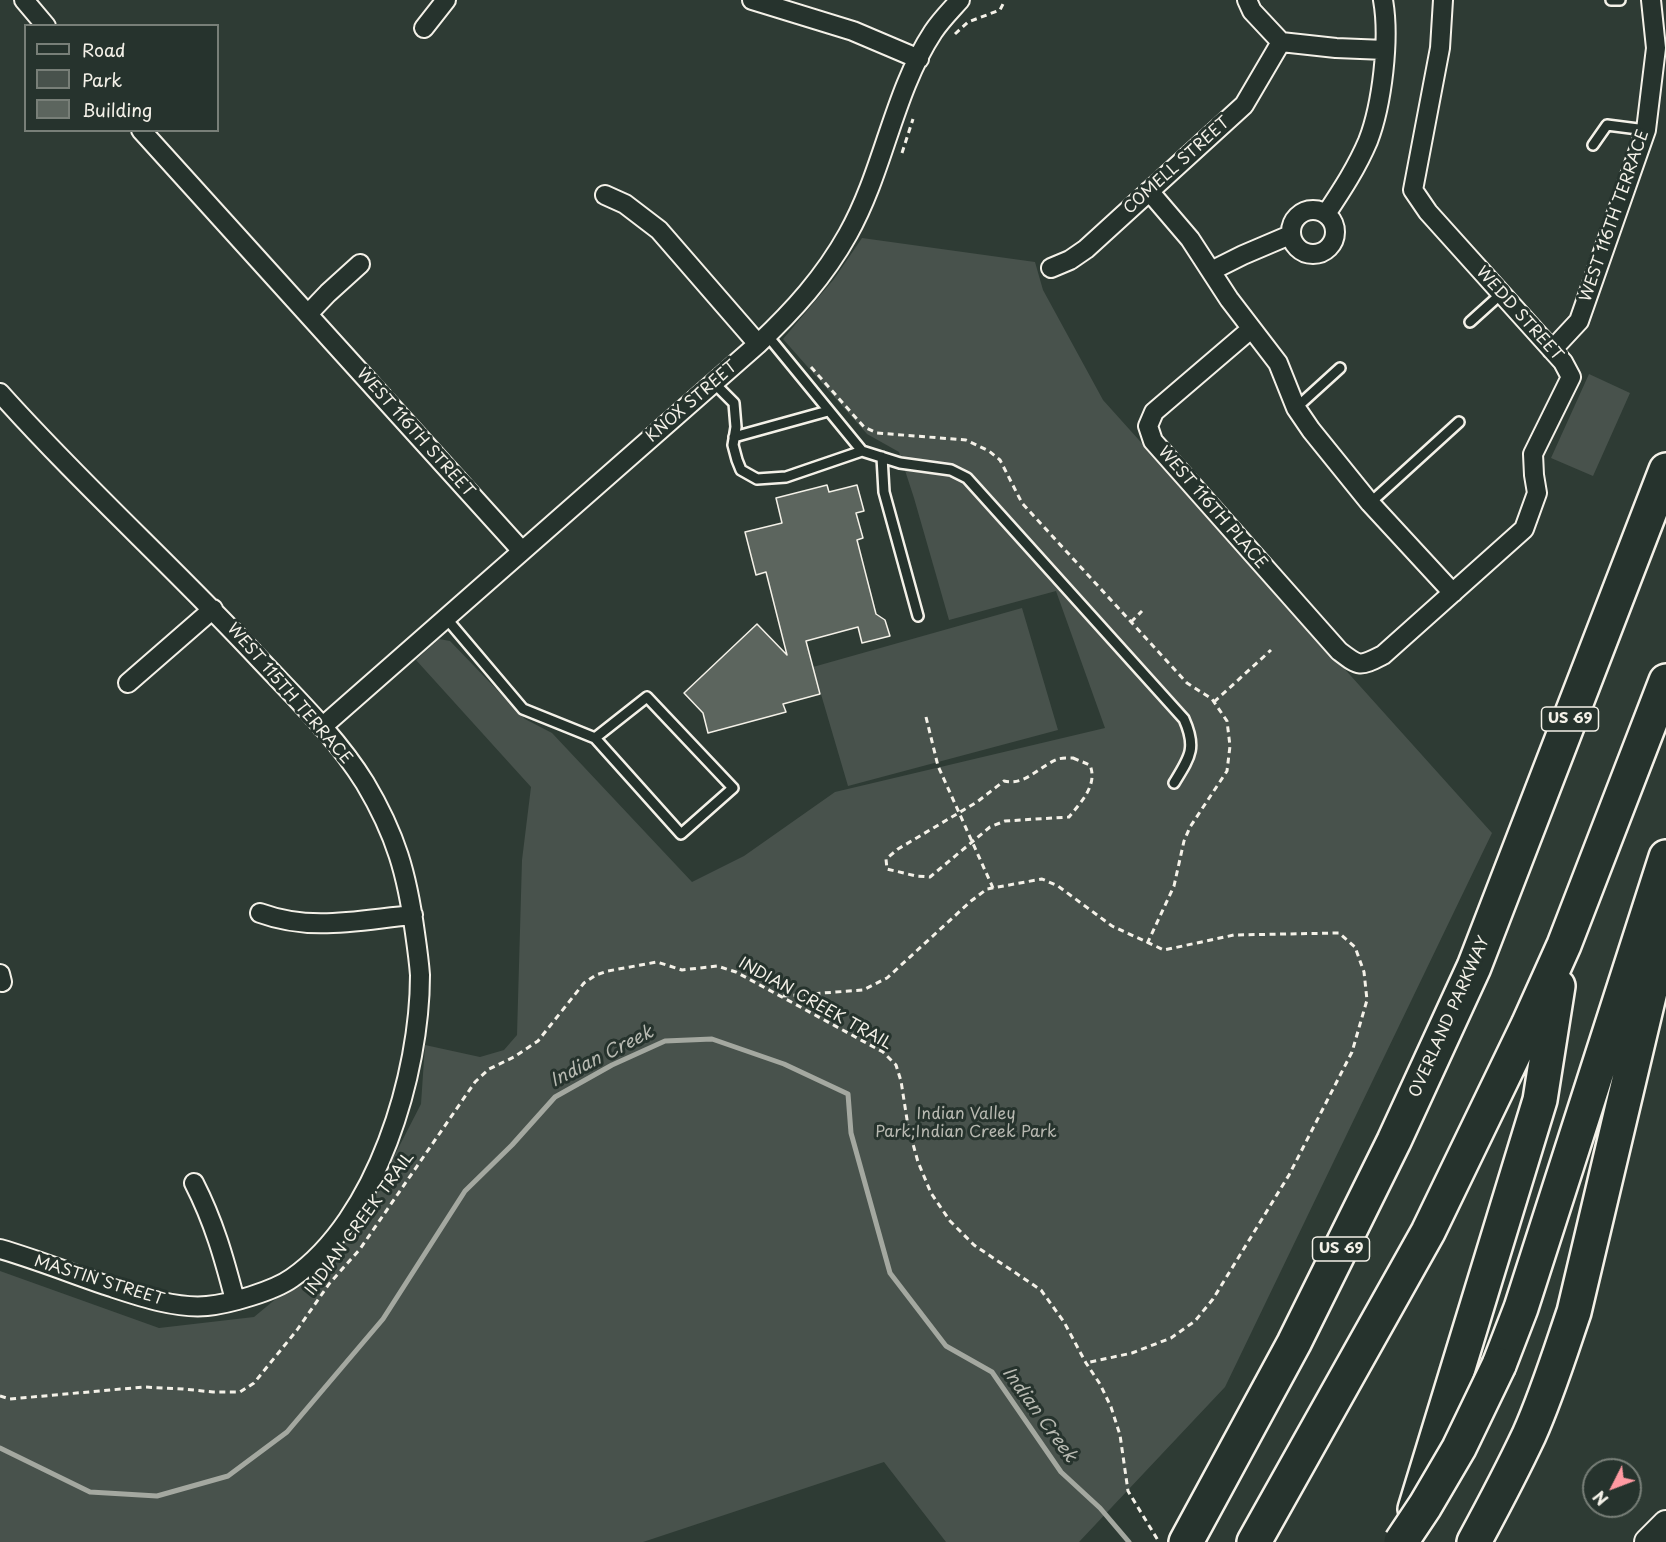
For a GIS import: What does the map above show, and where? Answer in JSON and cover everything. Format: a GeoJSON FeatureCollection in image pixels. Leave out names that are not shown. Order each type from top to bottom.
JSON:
{"type":"FeatureCollection","features":[{"type":"Feature","properties":{"kind":"highway","name":"OVERLAND PARKWAY"},"geometry":{"type":"LineString","coordinates":[[1191,1533],[1294,1343],[1394,1142],[1474,967],[1666,470]]}},
{"type":"Feature","properties":{"kind":"highway"},"geometry":{"type":"LineString","coordinates":[[1254,1542],[1428,1232],[1564,945],[1666,681]]}},
{"type":"Feature","properties":{"kind":"highway"},"geometry":{"type":"LineString","coordinates":[[1403,1542],[1459,1448],[1499,1365],[1524,1296],[1666,857]]}},
{"type":"Feature","properties":{"kind":"highway"},"geometry":{"type":"LineString","coordinates":[[1474,1542],[1530,1433],[1574,1312],[1666,924]]}},
{"type":"Feature","properties":{"kind":"highway"},"geometry":{"type":"LineString","coordinates":[[1403,1542],[1540,1100],[1564,945]]}},
{"type":"Feature","properties":{"kind":"main road"},"geometry":{"type":"LineString","coordinates":[[1648,1542],[1666,1524]]}},
{"type":"Feature","properties":{"kind":"street"},"geometry":{"type":"LineString","coordinates":[[24,0],[44,24]]}},
{"type":"Feature","properties":{"kind":"street"},"geometry":{"type":"LineString","coordinates":[[424,28],[446,0]]}},
{"type":"Feature","properties":{"kind":"street"},"geometry":{"type":"LineString","coordinates":[[752,0],[853,31],[919,59]]}},
{"type":"Feature","properties":{"kind":"street","name":"KNOX STREET"},"geometry":{"type":"LineString","coordinates":[[322,727],[762,340],[802,300],[824,272],[849,233],[870,187],[905,86],[934,31],[960,0]]}},
{"type":"Feature","properties":{"kind":"street"},"geometry":{"type":"LineString","coordinates":[[1247,0],[1252,11],[1281,42],[1385,50]]}},
{"type":"Feature","properties":{"kind":"street"},"geometry":{"type":"LineString","coordinates":[[1326,214],[1351,176],[1368,140],[1383,73],[1385,11],[1383,0]]}},
{"type":"Feature","properties":{"kind":"street","name":"WEDD STREET"},"geometry":{"type":"LineString","coordinates":[[1355,664],[1365,665],[1383,655],[1524,529],[1537,493],[1533,454],[1571,377],[1563,362],[1428,212],[1413,190],[1440,48],[1443,0]]}},
{"type":"Feature","properties":{"kind":"street","name":"WEST 116TH TERRACE"},"geometry":{"type":"LineString","coordinates":[[1552,350],[1579,321],[1646,130],[1656,48],[1651,0]]}},
{"type":"Feature","properties":{"kind":"street","name":"COMELL STREET"},"geometry":{"type":"LineString","coordinates":[[1051,268],[1070,260],[1086,249],[1244,105],[1281,42]]}},
{"type":"Feature","properties":{"kind":"street","name":"WEST 116TH STREET"},"geometry":{"type":"LineString","coordinates":[[143,132],[522,551]]}},
{"type":"Feature","properties":{"kind":"street"},"geometry":{"type":"LineString","coordinates":[[1149,191],[1190,239],[1251,329],[1278,363],[1296,408],[1311,430],[1371,503],[1453,592]]}},
{"type":"Feature","properties":{"kind":"street"},"geometry":{"type":"LineString","coordinates":[[605,195],[625,204],[659,230],[762,340]]}},
{"type":"Feature","properties":{"kind":"street"},"geometry":{"type":"LineString","coordinates":[[1310,209],[1326,214],[1332,220],[1335,229],[1335,237],[1331,246],[1325,252],[1316,254],[1308,254],[1299,250],[1293,244],[1290,235],[1294,218],[1310,209]]}},
{"type":"Feature","properties":{"kind":"street"},"geometry":{"type":"LineString","coordinates":[[1211,271],[1290,235]]}},
{"type":"Feature","properties":{"kind":"street"},"geometry":{"type":"LineString","coordinates":[[308,314],[360,264]]}},
{"type":"Feature","properties":{"kind":"street","name":"WEST 116TH PLACE"},"geometry":{"type":"LineString","coordinates":[[1251,329],[1154,412],[1148,426],[1153,441],[1339,651],[1355,664]]}},
{"type":"Feature","properties":{"kind":"street","name":"WEST 115TH TERRACE"},"geometry":{"type":"LineString","coordinates":[[0,393],[35,432],[213,609],[322,727],[363,781],[381,812],[398,848],[406,874],[420,971],[413,1056],[402,1103],[372,1175]]}},
{"type":"Feature","properties":{"kind":"street","name":"WEST 115TH TERRACE"},"geometry":{"type":"LineString","coordinates":[[128,683],[213,609]]}},
{"type":"Feature","properties":{"kind":"street"},"geometry":{"type":"LineString","coordinates":[[260,913],[280,920],[319,925],[412,915]]}},
{"type":"Feature","properties":{"kind":"street","name":"MASTIN STREET"},"geometry":{"type":"LineString","coordinates":[[0,1249],[130,1293],[164,1302],[206,1306],[273,1289],[311,1264],[333,1239],[358,1203],[372,1175]]}},
{"type":"Feature","properties":{"kind":"street"},"geometry":{"type":"LineString","coordinates":[[194,1183],[211,1216],[234,1300]]}},
{"type":"Feature","properties":{"kind":"lane"},"geometry":{"type":"LineString","coordinates":[[1611,0],[1620,0]]}},
{"type":"Feature","properties":{"kind":"lane"},"geometry":{"type":"LineString","coordinates":[[1593,145],[1608,125],[1646,130]]}},
{"type":"Feature","properties":{"kind":"lane"},"geometry":{"type":"LineString","coordinates":[[1470,322],[1501,294]]}},
{"type":"Feature","properties":{"kind":"lane"},"geometry":{"type":"LineString","coordinates":[[762,340],[862,451],[900,463],[951,470],[967,478],[1184,719],[1191,735],[1190,758],[1174,783]]}},
{"type":"Feature","properties":{"kind":"lane"},"geometry":{"type":"LineString","coordinates":[[1296,408],[1340,368]]}},
{"type":"Feature","properties":{"kind":"lane"},"geometry":{"type":"LineString","coordinates":[[714,382],[734,403],[736,427],[733,445],[741,470],[757,479],[786,477],[862,451]]}},
{"type":"Feature","properties":{"kind":"lane"},"geometry":{"type":"LineString","coordinates":[[734,437],[828,411]]}},
{"type":"Feature","properties":{"kind":"lane"},"geometry":{"type":"LineString","coordinates":[[1371,503],[1459,422]]}},
{"type":"Feature","properties":{"kind":"lane"},"geometry":{"type":"LineString","coordinates":[[882,457],[884,492],[918,616]]}},
{"type":"Feature","properties":{"kind":"lane"},"geometry":{"type":"LineString","coordinates":[[446,618],[523,709],[595,738],[681,834],[733,788],[648,697],[595,738]]}},
{"type":"Feature","properties":{"kind":"path"},"geometry":{"type":"LineString","coordinates":[[807,362],[864,427],[877,433],[966,440],[989,450],[1000,460],[1023,503],[1187,683],[1214,702],[1227,721],[1230,746],[1227,771],[1190,827],[1184,841],[1174,886],[1147,944]]}},
{"type":"Feature","properties":{"kind":"path"},"geometry":{"type":"LineString","coordinates":[[1131,621],[1142,611]]}},
{"type":"Feature","properties":{"kind":"path"},"geometry":{"type":"LineString","coordinates":[[1214,702],[1271,650]]}},
{"type":"Feature","properties":{"kind":"path"},"geometry":{"type":"LineString","coordinates":[[926,717],[938,766],[993,888]]}},
{"type":"Feature","properties":{"kind":"path"},"geometry":{"type":"LineString","coordinates":[[1073,758],[1090,765],[1093,771],[1088,794],[1069,816],[1005,821],[990,827],[930,877],[887,869],[886,859],[898,849],[960,813],[1004,782],[1024,780],[1059,759],[1073,758]]}},
{"type":"Feature","properties":{"kind":"path"},"geometry":{"type":"LineString","coordinates":[[782,996],[863,990],[887,978],[987,889],[1042,879],[1058,886],[1112,926],[1164,950],[1234,935],[1339,933],[1355,947],[1364,972],[1366,1000],[1352,1052],[1294,1165],[1213,1299],[1194,1321],[1171,1338],[1132,1353],[1086,1363]]}},
{"type":"Feature","properties":{"kind":"path","name":"INDIAN CREEK TRAIL"},"geometry":{"type":"LineString","coordinates":[[0,1396],[9,1399],[144,1387],[240,1392],[254,1383],[297,1330],[328,1284],[360,1249],[474,1082],[489,1068],[514,1057],[538,1041],[584,983],[608,971],[657,962],[682,970],[717,966],[736,972],[782,996],[883,1052],[896,1065],[901,1081],[908,1126],[918,1162],[931,1193],[950,1221],[974,1245],[1041,1290],[1064,1322],[1100,1384],[1116,1421],[1128,1491],[1159,1542]]}},
{"type":"Feature","properties":{"kind":"green space","name":"Indian Valley Park;Indian Creek Park"},"geometry":{"type":"Polygon","coordinates":[[[862,238],[1035,262],[1043,290],[1103,400],[1492,833],[1225,1387],[1079,1542],[946,1542],[884,1462],[643,1542],[0,1542],[0,1271],[159,1328],[254,1317],[354,1234],[421,1104],[425,1045],[480,1057],[504,1050],[517,1035],[522,860],[531,787],[416,660],[439,639],[450,641],[525,719],[552,733],[692,882],[744,856],[835,792],[1105,728],[1056,591],[949,620],[899,452],[867,434],[783,339],[834,279],[862,238]]]}},
{"type":"Feature","properties":{"kind":"green space"},"geometry":{"type":"Polygon","coordinates":[[[1589,374],[1630,393],[1593,476],[1551,458],[1589,374]]]}},
{"type":"Feature","properties":{"kind":"green space"},"geometry":{"type":"Polygon","coordinates":[[[1022,608],[1058,730],[848,786],[813,667],[1022,608]]]}},
{"type":"Feature","properties":{"kind":"building"},"geometry":{"type":"Polygon","coordinates":[[[827,485],[829,492],[857,485],[864,511],[856,513],[863,538],[857,540],[876,614],[885,620],[890,636],[862,643],[858,627],[806,641],[820,694],[783,704],[786,712],[708,733],[703,713],[684,693],[757,624],[787,655],[766,572],[756,575],[745,532],[782,523],[776,498],[827,485]]]}},
{"type":"Feature","properties":{"kind":"waterway","name":"Indian Creek"},"geometry":{"type":"LineString","coordinates":[[0,1448],[90,1492],[157,1496],[228,1476],[287,1432],[383,1319],[465,1191],[512,1145],[555,1097],[612,1065],[665,1041],[712,1039],[784,1064],[848,1094],[851,1133],[890,1273],[946,1346],[992,1372],[1061,1472],[1100,1508],[1129,1542]]}}]}
